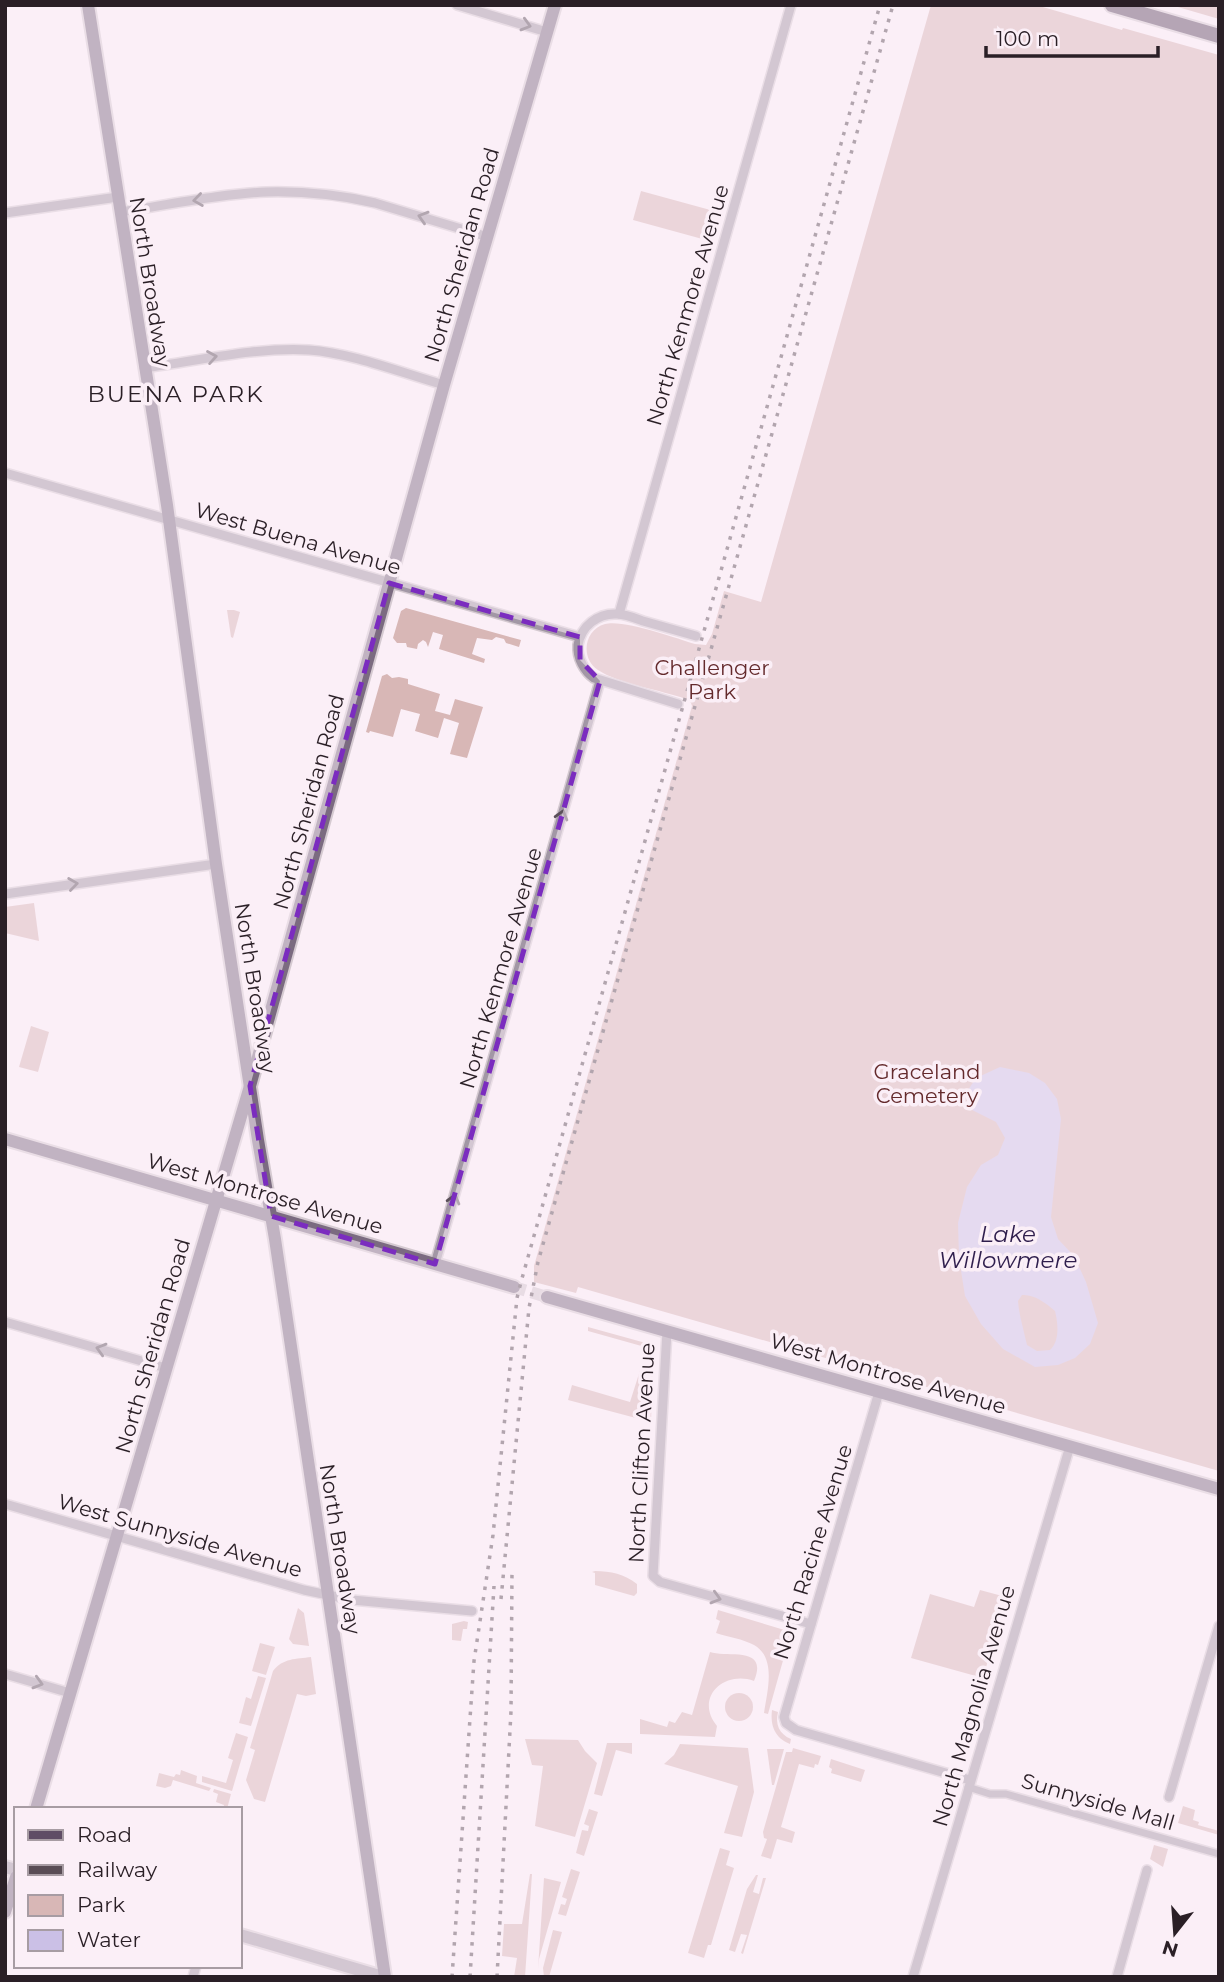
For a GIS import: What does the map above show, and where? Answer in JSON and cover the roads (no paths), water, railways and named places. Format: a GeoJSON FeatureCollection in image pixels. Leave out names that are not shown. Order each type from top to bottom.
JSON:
{"type":"FeatureCollection","features":[{"type":"Feature","properties":{"kind":"main road","name":"North Broadway"},"geometry":{"type":"LineString","coordinates":[[88,5],[169,520],[216,864],[384,1977]]}},
{"type":"Feature","properties":{"kind":"main road","name":"North Sheridan Road"},"geometry":{"type":"LineString","coordinates":[[37,1807],[250,1086],[444,384],[555,5]]}},
{"type":"Feature","properties":{"kind":"main road"},"geometry":{"type":"LineString","coordinates":[[1111,5],[1219,36]]}},
{"type":"Feature","properties":{"kind":"main road","name":"West Montrose Avenue"},"geometry":{"type":"LineString","coordinates":[[5,1139],[514,1287]]}},
{"type":"Feature","properties":{"kind":"main road","name":"West Montrose Avenue"},"geometry":{"type":"LineString","coordinates":[[547,1297],[1219,1489]]}},
{"type":"Feature","properties":{"kind":"main road"},"geometry":{"type":"LineString","coordinates":[[5,1912],[14,1883]]}},
{"type":"Feature","properties":{"kind":"street"},"geometry":{"type":"LineString","coordinates":[[457,5],[547,32]]}},
{"type":"Feature","properties":{"kind":"street","name":"North Kenmore Avenue"},"geometry":{"type":"LineString","coordinates":[[619,614],[791,5]]}},
{"type":"Feature","properties":{"kind":"street"},"geometry":{"type":"LineString","coordinates":[[120,212],[254,193],[315,194],[375,203],[488,237]]}},
{"type":"Feature","properties":{"kind":"street"},"geometry":{"type":"LineString","coordinates":[[5,213],[118,197]]}},
{"type":"Feature","properties":{"kind":"street"},"geometry":{"type":"LineString","coordinates":[[144,368],[243,352],[310,350],[344,356],[444,384]]}},
{"type":"Feature","properties":{"kind":"street","name":"West Buena Avenue"},"geometry":{"type":"LineString","coordinates":[[5,473],[580,637]]}},
{"type":"Feature","properties":{"kind":"street"},"geometry":{"type":"LineString","coordinates":[[678,704],[600,681],[588,674],[580,660],[580,637],[592,621],[619,614],[696,636]]}},
{"type":"Feature","properties":{"kind":"street","name":"North Kenmore Avenue"},"geometry":{"type":"LineString","coordinates":[[435,1264],[600,681]]}},
{"type":"Feature","properties":{"kind":"street"},"geometry":{"type":"LineString","coordinates":[[5,894],[216,864]]}},
{"type":"Feature","properties":{"kind":"street"},"geometry":{"type":"LineString","coordinates":[[5,1322],[166,1368]]}},
{"type":"Feature","properties":{"kind":"street","name":"North Clifton Avenue"},"geometry":{"type":"LineString","coordinates":[[667,1331],[653,1576],[660,1582],[811,1625]]}},
{"type":"Feature","properties":{"kind":"street","name":"North Racine Avenue"},"geometry":{"type":"LineString","coordinates":[[879,1392],[784,1712],[786,1723],[796,1730],[969,1784]]}},
{"type":"Feature","properties":{"kind":"street","name":"North Magnolia Avenue"},"geometry":{"type":"LineString","coordinates":[[914,1977],[1070,1447]]}},
{"type":"Feature","properties":{"kind":"street","name":"West Sunnyside Avenue"},"geometry":{"type":"LineString","coordinates":[[5,1504],[327,1596],[472,1611]]}},
{"type":"Feature","properties":{"kind":"street"},"geometry":{"type":"LineString","coordinates":[[1170,1797],[1219,1626]]}},
{"type":"Feature","properties":{"kind":"street"},"geometry":{"type":"LineString","coordinates":[[5,1674],[70,1693]]}},
{"type":"Feature","properties":{"kind":"street","name":"Sunnyside Mall"},"geometry":{"type":"LineString","coordinates":[[969,1784],[990,1794],[1006,1794],[1219,1854]]}},
{"type":"Feature","properties":{"kind":"street"},"geometry":{"type":"LineString","coordinates":[[1117,1977],[1147,1870]]}},
{"type":"Feature","properties":{"kind":"street"},"geometry":{"type":"LineString","coordinates":[[242,1936],[384,1977]]}},
{"type":"Feature","properties":{"kind":"water","name":"Lake Willowmere"},"geometry":{"type":"Polygon","coordinates":[[[1000,1067],[1029,1073],[1045,1083],[1057,1099],[1061,1119],[1051,1217],[1058,1239],[1074,1256],[1086,1282],[1098,1323],[1090,1344],[1075,1358],[1058,1365],[1035,1367],[1003,1349],[981,1324],[965,1296],[959,1258],[958,1223],[967,1187],[981,1165],[998,1155],[1005,1138],[996,1122],[970,1109],[966,1093],[976,1078],[1000,1067]],[[1022,1295],[1018,1301],[1027,1345],[1037,1351],[1050,1350],[1057,1337],[1055,1311],[1040,1300],[1022,1295]]]}},
{"type":"Feature","properties":{"kind":"tunnel"},"geometry":{"type":"LineString","coordinates":[[514,1287],[547,1297]]}},
{"type":"Feature","properties":{"kind":"railway"},"geometry":{"type":"LineString","coordinates":[[452,1977],[474,1661],[493,1535],[517,1298],[880,5]]}},
{"type":"Feature","properties":{"kind":"railway"},"geometry":{"type":"LineString","coordinates":[[501,1599],[529,1308],[538,1262],[893,5]]}},
{"type":"Feature","properties":{"kind":"railway"},"geometry":{"type":"LineString","coordinates":[[497,1977],[511,1711],[512,1571]]}},
{"type":"Feature","properties":{"kind":"railway"},"geometry":{"type":"LineString","coordinates":[[470,1977],[494,1586]]}},
{"type":"Feature","properties":{"kind":"district","name":"BUENA PARK"},"geometry":{"type":"Point","coordinates":[176,394]}},
{"type":"Feature","properties":{"kind":"park label","name":"Challenger Park"},"geometry":{"type":"Point","coordinates":[712,680]}},
{"type":"Feature","properties":{"kind":"park label","name":"Graceland Cemetery"},"geometry":{"type":"Point","coordinates":[927,1084]}}]}
